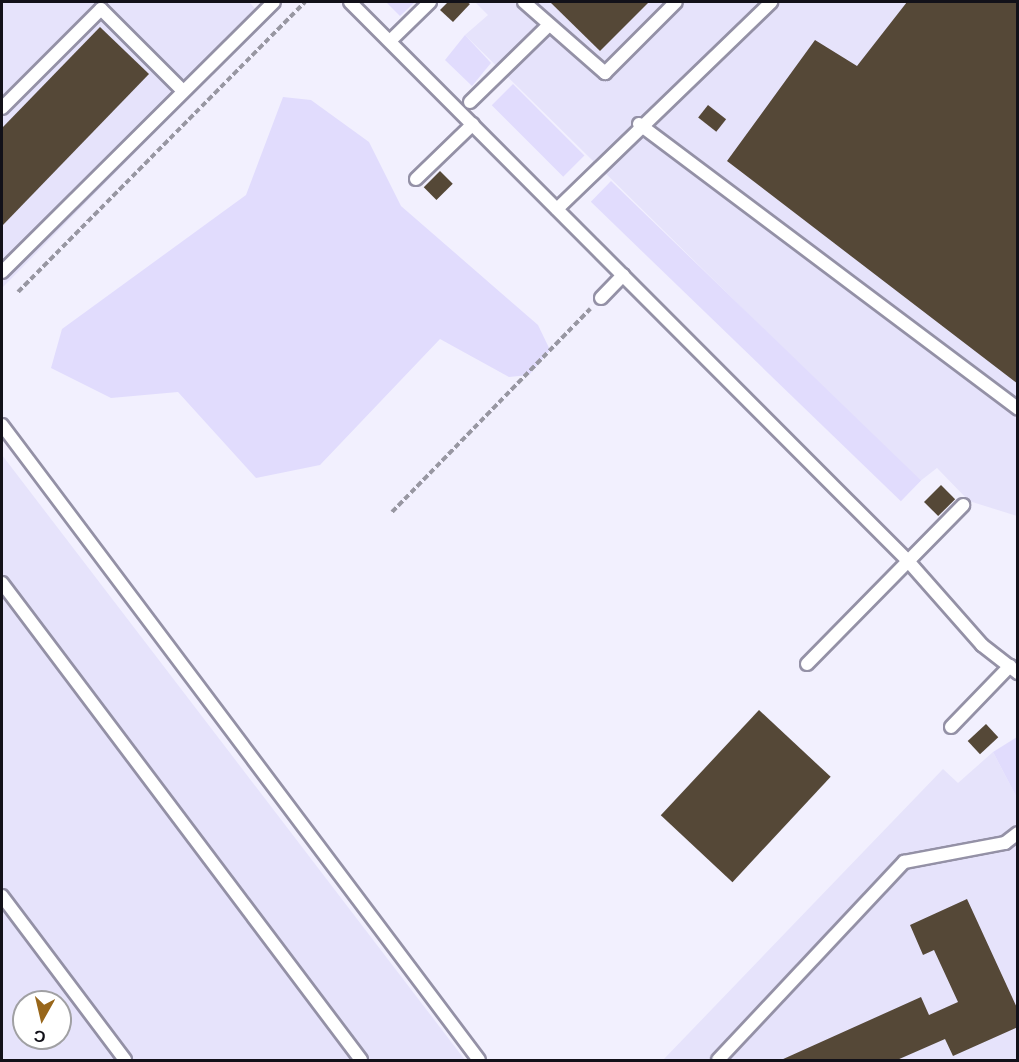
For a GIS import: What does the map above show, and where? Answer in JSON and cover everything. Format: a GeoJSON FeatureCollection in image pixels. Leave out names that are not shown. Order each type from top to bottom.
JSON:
{"type":"FeatureCollection","features":[{"type":"Feature","properties":{"kind":"lane"},"geometry":{"type":"LineString","coordinates":[[2,272],[274,2]]}},
{"type":"Feature","properties":{"kind":"lane"},"geometry":{"type":"LineString","coordinates":[[350,2],[908,561],[982,645],[1014,670],[951,727]]}},
{"type":"Feature","properties":{"kind":"lane"},"geometry":{"type":"LineString","coordinates":[[390,41],[430,2]]}},
{"type":"Feature","properties":{"kind":"lane"},"geometry":{"type":"LineString","coordinates":[[524,2],[548,26],[605,73],[676,2]]}},
{"type":"Feature","properties":{"kind":"lane"},"geometry":{"type":"LineString","coordinates":[[556,208],[639,124],[771,2]]}},
{"type":"Feature","properties":{"kind":"lane"},"geometry":{"type":"LineString","coordinates":[[2,108],[97,5],[183,91]]}},
{"type":"Feature","properties":{"kind":"lane"},"geometry":{"type":"LineString","coordinates":[[470,102],[548,26]]}},
{"type":"Feature","properties":{"kind":"lane"},"geometry":{"type":"LineString","coordinates":[[416,179],[473,124]]}},
{"type":"Feature","properties":{"kind":"lane"},"geometry":{"type":"LineString","coordinates":[[639,124],[1017,410]]}},
{"type":"Feature","properties":{"kind":"lane"},"geometry":{"type":"LineString","coordinates":[[601,297],[623,275]]}},
{"type":"Feature","properties":{"kind":"lane"},"geometry":{"type":"LineString","coordinates":[[2,425],[479,1060]]}},
{"type":"Feature","properties":{"kind":"lane"},"geometry":{"type":"LineString","coordinates":[[807,664],[963,505]]}},
{"type":"Feature","properties":{"kind":"lane"},"geometry":{"type":"LineString","coordinates":[[2,583],[361,1060]]}},
{"type":"Feature","properties":{"kind":"lane"},"geometry":{"type":"LineString","coordinates":[[718,1060],[904,862],[1005,843],[1017,833]]}},
{"type":"Feature","properties":{"kind":"lane"},"geometry":{"type":"LineString","coordinates":[[2,896],[125,1060]]}},
{"type":"Feature","properties":{"kind":"path"},"geometry":{"type":"LineString","coordinates":[[18,292],[305,2]]}},
{"type":"Feature","properties":{"kind":"path"},"geometry":{"type":"LineString","coordinates":[[392,513],[601,297]]}},
{"type":"Feature","properties":{"kind":"shaded area"},"geometry":{"type":"Polygon","coordinates":[[[2,2],[249,2],[266,20],[2,288],[2,2]]]}},
{"type":"Feature","properties":{"kind":"shaded area"},"geometry":{"type":"Polygon","coordinates":[[[386,2],[415,2],[400,16],[386,2]]]}},
{"type":"Feature","properties":{"kind":"shaded area"},"geometry":{"type":"Polygon","coordinates":[[[475,2],[1017,2],[1017,516],[969,501],[937,468],[919,482],[465,35],[488,15],[475,2]]]}},
{"type":"Feature","properties":{"kind":"shaded area"},"geometry":{"type":"Polygon","coordinates":[[[465,35],[491,63],[472,86],[445,60],[465,35]]]}},
{"type":"Feature","properties":{"kind":"shaded area"},"geometry":{"type":"Polygon","coordinates":[[[513,84],[584,155],[563,177],[492,105],[513,84]]]}},
{"type":"Feature","properties":{"kind":"shaded area"},"geometry":{"type":"Polygon","coordinates":[[[283,97],[311,100],[369,142],[401,206],[538,325],[550,350],[529,375],[509,377],[440,339],[320,465],[256,478],[178,392],[111,398],[51,368],[62,329],[246,195],[283,97]]]}},
{"type":"Feature","properties":{"kind":"shaded area"},"geometry":{"type":"Polygon","coordinates":[[[611,181],[921,480],[901,501],[591,202],[611,181]]]}},
{"type":"Feature","properties":{"kind":"shaded area"},"geometry":{"type":"Polygon","coordinates":[[[2,455],[465,1060],[2,1060],[2,455]]]}},
{"type":"Feature","properties":{"kind":"shaded area"},"geometry":{"type":"Polygon","coordinates":[[[1017,737],[1017,798],[993,752],[1017,737]]]}},
{"type":"Feature","properties":{"kind":"shaded area"},"geometry":{"type":"Polygon","coordinates":[[[993,752],[1017,798],[1017,1060],[663,1060],[943,769],[958,783],[993,752]]]}},
{"type":"Feature","properties":{"kind":"building"},"geometry":{"type":"Polygon","coordinates":[[[448,2],[470,4],[453,22],[440,10],[448,2]]]}},
{"type":"Feature","properties":{"kind":"building"},"geometry":{"type":"Polygon","coordinates":[[[550,2],[649,2],[600,51],[550,2]]]}},
{"type":"Feature","properties":{"kind":"building"},"geometry":{"type":"Polygon","coordinates":[[[907,2],[1018,2],[1018,384],[727,161],[815,40],[857,66],[907,2]]]}},
{"type":"Feature","properties":{"kind":"building"},"geometry":{"type":"Polygon","coordinates":[[[100,27],[149,74],[2,226],[2,128],[100,27]]]}},
{"type":"Feature","properties":{"kind":"building"},"geometry":{"type":"Polygon","coordinates":[[[708,105],[726,119],[716,132],[698,118],[708,105]]]}},
{"type":"Feature","properties":{"kind":"building"},"geometry":{"type":"Polygon","coordinates":[[[440,171],[453,184],[436,200],[424,187],[440,171]]]}},
{"type":"Feature","properties":{"kind":"building"},"geometry":{"type":"Polygon","coordinates":[[[941,485],[955,499],[938,516],[924,502],[941,485]]]}},
{"type":"Feature","properties":{"kind":"building"},"geometry":{"type":"Polygon","coordinates":[[[759,710],[831,777],[732,882],[661,815],[759,710]]]}},
{"type":"Feature","properties":{"kind":"building"},"geometry":{"type":"Polygon","coordinates":[[[986,724],[998,737],[980,754],[968,741],[986,724]]]}},
{"type":"Feature","properties":{"kind":"building"},"geometry":{"type":"Polygon","coordinates":[[[967,899],[1018,1010],[1018,1027],[953,1056],[945,1039],[897,1060],[781,1060],[921,997],[929,1015],[958,1002],[934,950],[923,955],[910,925],[967,899]]]}}]}
